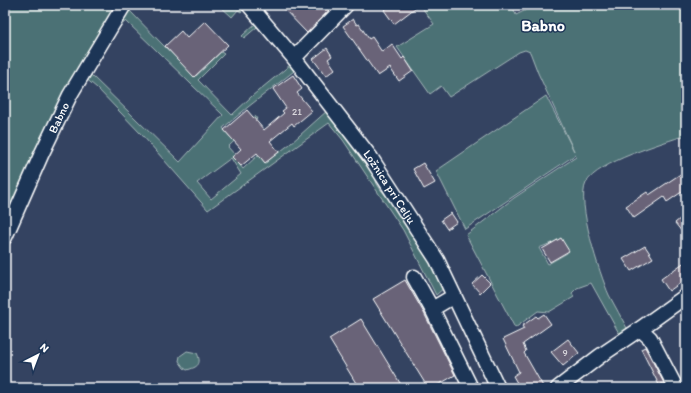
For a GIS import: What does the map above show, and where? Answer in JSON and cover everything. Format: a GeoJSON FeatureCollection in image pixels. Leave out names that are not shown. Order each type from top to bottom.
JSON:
{"type":"FeatureCollection","features":[{"type":"Feature","properties":{"kind":"street","name":"Babno"},"geometry":{"type":"LineString","coordinates":[[5,237],[42,153],[70,95],[124,5]]}},
{"type":"Feature","properties":{"kind":"street","name":"Ložnica pri Celju"},"geometry":{"type":"LineString","coordinates":[[250,5],[294,58],[371,158],[437,260],[498,388]]}},
{"type":"Feature","properties":{"kind":"street"},"geometry":{"type":"LineString","coordinates":[[294,58],[346,5]]}},
{"type":"Feature","properties":{"kind":"street"},"geometry":{"type":"LineString","coordinates":[[414,277],[432,309],[471,388]]}},
{"type":"Feature","properties":{"kind":"street"},"geometry":{"type":"LineString","coordinates":[[432,309],[454,296]]}},
{"type":"Feature","properties":{"kind":"street"},"geometry":{"type":"LineString","coordinates":[[558,388],[600,356],[686,296]]}},
{"type":"Feature","properties":{"kind":"street"},"geometry":{"type":"LineString","coordinates":[[640,329],[646,333],[653,343],[676,388]]}},
{"type":"Feature","properties":{"kind":"green space"},"geometry":{"type":"Polygon","coordinates":[[[5,5],[118,5],[84,58],[46,127],[5,220],[5,5]]]}},
{"type":"Feature","properties":{"kind":"green space"},"geometry":{"type":"Polygon","coordinates":[[[130,5],[133,5],[129,10],[196,76],[221,52],[224,54],[198,80],[232,115],[252,96],[290,65],[273,43],[257,27],[244,38],[242,36],[257,22],[298,68],[223,128],[230,137],[255,116],[257,119],[228,147],[235,155],[234,158],[243,169],[259,154],[265,163],[290,144],[328,110],[360,155],[381,190],[397,208],[445,287],[436,295],[403,230],[343,140],[329,123],[208,210],[142,135],[97,88],[84,77],[130,5]],[[126,21],[115,32],[90,74],[180,162],[223,115],[126,21]],[[231,158],[197,183],[211,199],[241,174],[231,158]]]}},
{"type":"Feature","properties":{"kind":"green space"},"geometry":{"type":"Polygon","coordinates":[[[243,5],[245,8],[241,12],[238,10],[232,17],[220,6],[243,5]]]}},
{"type":"Feature","properties":{"kind":"green space"},"geometry":{"type":"Polygon","coordinates":[[[420,5],[512,5],[516,15],[536,5],[686,5],[686,135],[647,148],[603,168],[593,175],[586,183],[584,192],[584,206],[590,239],[600,272],[609,295],[628,330],[620,335],[591,283],[577,288],[572,293],[574,297],[549,312],[538,311],[515,328],[466,235],[514,198],[576,157],[575,155],[465,229],[436,171],[546,96],[574,151],[538,73],[530,52],[525,50],[519,52],[449,97],[441,86],[430,94],[397,47],[434,24],[420,5]],[[561,239],[539,248],[548,264],[567,253],[561,239]]]}},
{"type":"Feature","properties":{"kind":"green space"},"geometry":{"type":"Polygon","coordinates":[[[187,351],[197,353],[199,362],[194,368],[187,370],[179,361],[180,356],[187,351]]]}},
{"type":"Feature","properties":{"kind":"building"},"geometry":{"type":"Polygon","coordinates":[[[280,5],[334,5],[307,33],[280,5]]]}},
{"type":"Feature","properties":{"kind":"building"},"geometry":{"type":"Polygon","coordinates":[[[391,5],[419,5],[394,24],[384,10],[391,5]]]}},
{"type":"Feature","properties":{"kind":"building"},"geometry":{"type":"Polygon","coordinates":[[[353,19],[357,25],[359,24],[369,39],[372,37],[382,52],[392,44],[402,59],[404,57],[413,71],[399,81],[390,68],[378,76],[343,26],[353,19]]]}},
{"type":"Feature","properties":{"kind":"building"},"geometry":{"type":"Polygon","coordinates":[[[205,21],[228,45],[194,77],[165,46],[181,31],[187,38],[205,21]]]}},
{"type":"Feature","properties":{"kind":"building"},"geometry":{"type":"Polygon","coordinates":[[[327,48],[332,56],[328,59],[335,69],[326,76],[313,59],[327,48]]]}},
{"type":"Feature","properties":{"kind":"building"},"geometry":{"type":"Polygon","coordinates":[[[293,75],[302,89],[297,93],[312,111],[294,126],[292,123],[270,141],[279,152],[265,163],[257,153],[241,166],[232,157],[241,149],[224,130],[247,110],[264,130],[284,113],[282,111],[286,108],[273,89],[293,75]]]}},
{"type":"Feature","properties":{"kind":"building"},"geometry":{"type":"Polygon","coordinates":[[[423,163],[435,183],[424,189],[413,169],[423,163]]]}},
{"type":"Feature","properties":{"kind":"building"},"geometry":{"type":"Polygon","coordinates":[[[682,173],[686,179],[686,189],[667,202],[664,197],[634,218],[626,206],[647,192],[649,195],[682,173]]]}},
{"type":"Feature","properties":{"kind":"building"},"geometry":{"type":"Polygon","coordinates":[[[451,213],[457,222],[447,229],[441,220],[451,213]]]}},
{"type":"Feature","properties":{"kind":"building"},"geometry":{"type":"Polygon","coordinates":[[[686,214],[686,237],[675,223],[686,214]]]}},
{"type":"Feature","properties":{"kind":"building"},"geometry":{"type":"Polygon","coordinates":[[[561,238],[569,251],[550,262],[542,249],[561,238]]]}},
{"type":"Feature","properties":{"kind":"building"},"geometry":{"type":"Polygon","coordinates":[[[645,246],[653,258],[631,271],[623,259],[645,246]]]}},
{"type":"Feature","properties":{"kind":"building"},"geometry":{"type":"Polygon","coordinates":[[[686,261],[686,279],[669,291],[661,279],[686,261]]]}},
{"type":"Feature","properties":{"kind":"building"},"geometry":{"type":"Polygon","coordinates":[[[482,275],[490,283],[480,293],[472,284],[482,275]]]}},
{"type":"Feature","properties":{"kind":"building"},"geometry":{"type":"Polygon","coordinates":[[[405,280],[424,313],[455,375],[433,388],[428,388],[373,299],[405,280]]]}},
{"type":"Feature","properties":{"kind":"building"},"geometry":{"type":"Polygon","coordinates":[[[544,314],[551,324],[523,344],[526,351],[524,353],[544,388],[520,388],[513,376],[519,372],[503,339],[524,329],[522,326],[536,316],[538,318],[544,314]]]}},
{"type":"Feature","properties":{"kind":"building"},"geometry":{"type":"Polygon","coordinates":[[[361,319],[403,388],[359,388],[329,339],[361,319]]]}},
{"type":"Feature","properties":{"kind":"building"},"geometry":{"type":"Polygon","coordinates":[[[568,339],[579,353],[563,366],[551,352],[568,339]]]}},
{"type":"Feature","properties":{"kind":"building"},"geometry":{"type":"Polygon","coordinates":[[[645,347],[664,383],[659,385],[641,349],[645,347]]]}},
{"type":"Feature","properties":{"kind":"district","name":"Babno"},"geometry":{"type":"Point","coordinates":[543,25]}}]}
